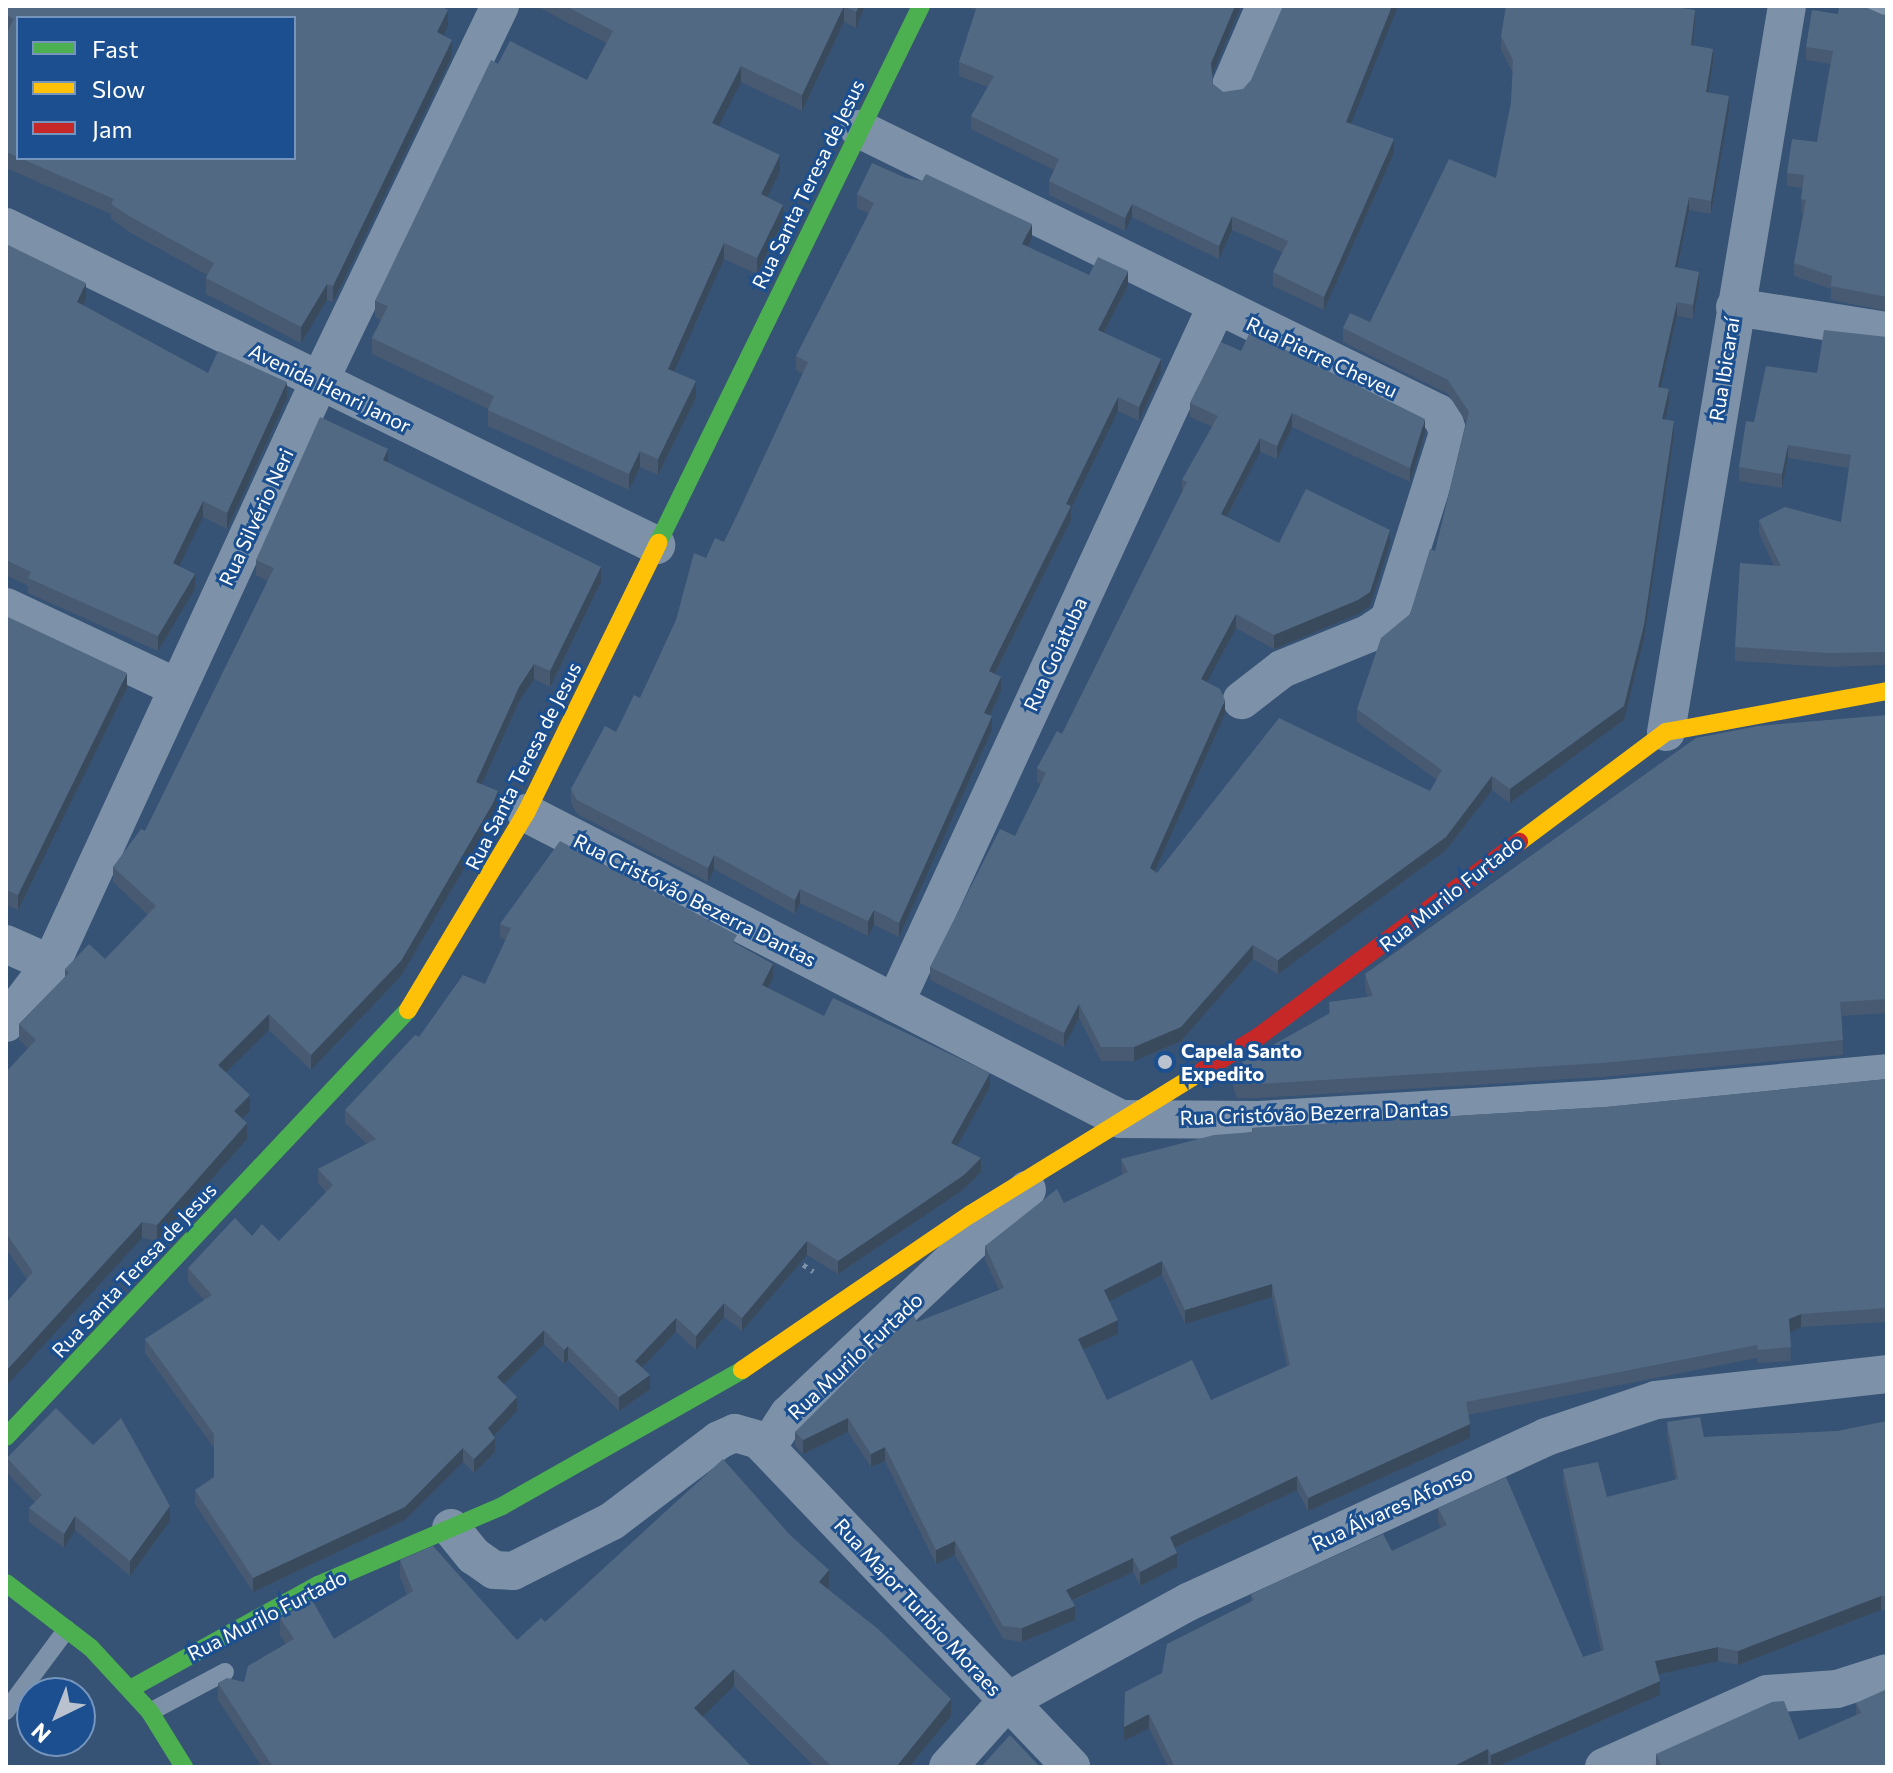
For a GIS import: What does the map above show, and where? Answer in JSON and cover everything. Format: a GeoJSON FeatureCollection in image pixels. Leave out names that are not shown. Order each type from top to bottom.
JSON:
{"type":"FeatureCollection","features":[{"type":"Feature","properties":{"kind":"street","name":"Rua Santa Teresa de Jesus"},"geometry":{"type":"LineString","coordinates":[[6,1437],[402,1019],[482,896],[526,813],[921,6]]}},
{"type":"Feature","properties":{"kind":"street"},"geometry":{"type":"LineString","coordinates":[[1231,85],[1265,6]]}},
{"type":"Feature","properties":{"kind":"street","name":"Rua Ibicaraí"},"geometry":{"type":"LineString","coordinates":[[1666,732],[1787,6]]}},
{"type":"Feature","properties":{"kind":"street","name":"Rua Silvério Neri"},"geometry":{"type":"LineString","coordinates":[[6,1023],[51,964],[490,9]]}},
{"type":"Feature","properties":{"kind":"street","name":"Rua Pierre Cheveu"},"geometry":{"type":"LineString","coordinates":[[859,129],[1216,307],[1438,413],[1448,433],[1389,620],[1370,633],[1282,669],[1242,700]]}},
{"type":"Feature","properties":{"kind":"street","name":"Avenida Henri Janor"},"geometry":{"type":"LineString","coordinates":[[6,227],[318,384],[656,545]]}},
{"type":"Feature","properties":{"kind":"street","name":"Rua Goiatuba"},"geometry":{"type":"LineString","coordinates":[[895,1003],[1216,307]]}},
{"type":"Feature","properties":{"kind":"street"},"geometry":{"type":"LineString","coordinates":[[1735,307],[1887,331]]}},
{"type":"Feature","properties":{"kind":"street"},"geometry":{"type":"LineString","coordinates":[[6,607],[176,687]]}},
{"type":"Feature","properties":{"kind":"street","name":"Rua Murilo Furtado"},"geometry":{"type":"LineString","coordinates":[[130,1689],[205,1644],[318,1585],[502,1506],[740,1371],[971,1214],[1044,1172],[1121,1119],[1258,1037],[1333,984],[1666,732],[1887,691]]}},
{"type":"Feature","properties":{"kind":"street","name":"Rua Cristóvão Bezerra Dantas"},"geometry":{"type":"LineString","coordinates":[[526,813],[1121,1119],[1274,1119],[1604,1099],[1887,1073]]}},
{"type":"Feature","properties":{"kind":"street"},"geometry":{"type":"LineString","coordinates":[[6,944],[51,964]]}},
{"type":"Feature","properties":{"kind":"street","name":"Rua Murilo Furtado"},"geometry":{"type":"LineString","coordinates":[[768,1446],[789,1414],[1002,1218],[1044,1172]]}},
{"type":"Feature","properties":{"kind":"street","name":"Rua Álvares Afonso"},"geometry":{"type":"LineString","coordinates":[[948,1767],[1006,1702],[1188,1602],[1546,1437],[1656,1400],[1887,1374]]}},
{"type":"Feature","properties":{"kind":"street"},"geometry":{"type":"LineString","coordinates":[[451,1528],[494,1570],[513,1571],[612,1521],[719,1440],[735,1433],[768,1446]]}},
{"type":"Feature","properties":{"kind":"street","name":"Rua Major Turibio Moraes"},"geometry":{"type":"LineString","coordinates":[[768,1446],[1006,1702],[1071,1767]]}},
{"type":"Feature","properties":{"kind":"street"},"geometry":{"type":"LineString","coordinates":[[6,1583],[67,1629],[130,1689],[150,1712],[184,1767]]}},
{"type":"Feature","properties":{"kind":"street"},"geometry":{"type":"LineString","coordinates":[[1604,1767],[1767,1694],[1837,1689],[1887,1673]]}},
{"type":"Feature","properties":{"kind":"lane"},"geometry":{"type":"LineString","coordinates":[[6,1711],[67,1629]]}},
{"type":"Feature","properties":{"kind":"lane"},"geometry":{"type":"LineString","coordinates":[[205,1644],[238,1689]]}},
{"type":"Feature","properties":{"kind":"lane"},"geometry":{"type":"LineString","coordinates":[[150,1712],[225,1672]]}},
{"type":"Feature","properties":{"kind":"path"},"geometry":{"type":"LineString","coordinates":[[788,1255],[852,1296]]}},
{"type":"Feature","properties":{"kind":"building"},"geometry":{"type":"Polygon","coordinates":[[[6,6],[441,6],[448,10],[437,32],[452,40],[333,286],[327,284],[301,327],[206,278],[214,263],[129,216],[111,204],[114,199],[25,160],[296,160],[296,16],[16,16],[16,156],[6,152],[6,35],[14,19],[6,15],[6,6]]]}},
{"type":"Feature","properties":{"kind":"building"},"geometry":{"type":"Polygon","coordinates":[[[566,6],[844,6],[802,95],[741,66],[712,123],[780,155],[761,194],[783,205],[757,258],[724,243],[668,369],[696,381],[658,459],[640,451],[629,474],[488,410],[494,396],[372,338],[388,306],[375,301],[491,60],[498,64],[510,41],[587,80],[613,31],[566,6]]]}},
{"type":"Feature","properties":{"kind":"building"},"geometry":{"type":"Polygon","coordinates":[[[844,6],[859,6],[856,12],[844,6]]]}},
{"type":"Feature","properties":{"kind":"building"},"geometry":{"type":"Polygon","coordinates":[[[977,6],[1235,6],[1211,63],[1213,84],[1223,92],[1243,89],[1251,80],[1283,6],[1392,6],[1346,122],[1394,139],[1324,297],[1273,272],[1288,241],[1232,216],[1219,246],[1132,204],[1125,218],[1049,181],[1059,159],[971,116],[994,76],[959,62],[977,6]]]}},
{"type":"Feature","properties":{"kind":"building"},"geometry":{"type":"Polygon","coordinates":[[[1506,6],[1669,6],[1695,10],[1691,45],[1713,49],[1706,92],[1729,96],[1711,201],[1689,197],[1675,267],[1699,272],[1693,305],[1677,302],[1658,387],[1669,389],[1662,419],[1674,421],[1644,625],[1624,706],[1510,789],[1492,776],[1446,837],[1278,960],[1253,945],[1181,1027],[1134,1047],[1101,1047],[1079,1004],[1064,1033],[930,967],[1000,829],[1015,836],[1046,773],[1037,768],[1057,731],[1062,734],[1187,482],[1182,480],[1218,416],[1190,403],[1221,342],[1241,351],[1250,332],[1425,419],[1410,468],[1292,413],[1277,446],[1260,438],[1221,514],[1279,543],[1306,489],[1390,530],[1370,592],[1358,600],[1274,635],[1236,614],[1201,679],[1220,689],[1225,700],[1150,868],[1157,873],[1279,718],[1430,791],[1442,770],[1357,709],[1381,638],[1410,614],[1430,549],[1435,551],[1469,412],[1448,380],[1343,328],[1350,313],[1370,322],[1449,159],[1496,178],[1511,103],[1513,60],[1501,36],[1506,6]]]}},
{"type":"Feature","properties":{"kind":"building"},"geometry":{"type":"Polygon","coordinates":[[[1839,6],[1866,6],[1887,14],[1887,297],[1831,286],[1832,276],[1794,263],[1806,200],[1801,199],[1804,175],[1787,173],[1792,139],[1817,142],[1833,51],[1806,47],[1812,10],[1838,14],[1839,6]]]}},
{"type":"Feature","properties":{"kind":"building"},"geometry":{"type":"Polygon","coordinates":[[[872,163],[906,178],[922,181],[926,174],[1032,224],[1022,244],[1089,275],[1098,257],[1128,271],[1098,330],[1161,359],[1139,407],[1118,397],[1066,504],[1071,506],[989,671],[1001,677],[984,713],[992,716],[899,923],[874,910],[868,921],[800,889],[795,900],[714,855],[708,868],[577,800],[571,789],[605,726],[616,732],[634,695],[640,698],[676,620],[694,553],[706,558],[715,538],[724,542],[740,509],[808,362],[796,356],[874,203],[857,194],[872,163]]]}},
{"type":"Feature","properties":{"kind":"building"},"geometry":{"type":"Polygon","coordinates":[[[6,244],[86,283],[77,302],[208,373],[218,351],[287,382],[227,513],[203,501],[173,563],[195,574],[158,636],[28,578],[31,572],[6,560],[6,244]]]}},
{"type":"Feature","properties":{"kind":"building"},"geometry":{"type":"Polygon","coordinates":[[[1824,330],[1887,337],[1887,652],[1830,653],[1735,647],[1740,563],[1781,566],[1759,520],[1785,507],[1841,522],[1851,455],[1788,445],[1782,474],[1739,467],[1746,421],[1754,422],[1766,366],[1817,373],[1824,330]]]}},
{"type":"Feature","properties":{"kind":"building"},"geometry":{"type":"Polygon","coordinates":[[[320,417],[388,449],[383,460],[601,567],[550,671],[534,664],[519,687],[476,782],[498,791],[493,803],[401,961],[311,1055],[269,1014],[218,1065],[250,1095],[234,1111],[247,1123],[157,1225],[142,1222],[6,1371],[6,1303],[33,1272],[6,1233],[6,1072],[36,1040],[19,1024],[69,973],[65,969],[89,944],[105,959],[156,906],[113,867],[141,829],[145,831],[274,568],[256,560],[320,417]]]}},
{"type":"Feature","properties":{"kind":"building"},"geometry":{"type":"Polygon","coordinates":[[[8,617],[127,673],[18,895],[6,890],[8,617]]]}},
{"type":"Feature","properties":{"kind":"building"},"geometry":{"type":"Polygon","coordinates":[[[1887,715],[1887,999],[1840,1002],[1843,1040],[1602,1063],[1237,1083],[1232,1068],[1330,1013],[1329,1002],[1373,996],[1365,974],[1696,738],[1758,726],[1887,715]]]}},
{"type":"Feature","properties":{"kind":"building"},"geometry":{"type":"Polygon","coordinates":[[[560,841],[737,935],[733,942],[773,964],[762,985],[824,1016],[833,998],[990,1073],[951,1143],[981,1158],[964,1175],[838,1261],[807,1241],[742,1318],[724,1303],[696,1336],[676,1318],[635,1361],[650,1375],[619,1397],[568,1346],[564,1350],[544,1330],[497,1377],[517,1397],[488,1428],[495,1438],[474,1459],[463,1448],[405,1507],[253,1578],[195,1490],[214,1477],[214,1434],[145,1339],[212,1295],[188,1268],[235,1218],[252,1236],[262,1224],[279,1241],[333,1185],[318,1169],[376,1139],[345,1110],[415,1035],[419,1037],[463,975],[485,984],[511,928],[500,924],[560,841]]]}},
{"type":"Feature","properties":{"kind":"building"},"geometry":{"type":"Polygon","coordinates":[[[1887,1079],[1887,1308],[1801,1314],[1789,1319],[1791,1347],[1758,1350],[1757,1345],[1466,1402],[1470,1424],[1308,1498],[1297,1476],[1170,1537],[1177,1553],[1140,1572],[1133,1558],[1066,1590],[1075,1606],[1022,1628],[1003,1626],[955,1541],[936,1550],[885,1447],[871,1454],[848,1418],[803,1440],[795,1432],[913,1314],[917,1322],[1004,1288],[985,1246],[1057,1189],[1064,1203],[1128,1172],[1121,1159],[1214,1135],[1253,1132],[1252,1128],[1606,1107],[1887,1079]],[[1162,1261],[1104,1290],[1118,1320],[1078,1339],[1107,1400],[1192,1360],[1211,1400],[1290,1365],[1272,1284],[1185,1310],[1162,1261]]]}},
{"type":"Feature","properties":{"kind":"building"},"geometry":{"type":"Polygon","coordinates":[[[56,1408],[93,1445],[121,1418],[170,1506],[130,1561],[75,1516],[64,1534],[29,1508],[42,1495],[7,1458],[56,1408]]]}},
{"type":"Feature","properties":{"kind":"building"},"geometry":{"type":"Polygon","coordinates":[[[1700,1417],[1704,1437],[1838,1431],[1887,1421],[1887,1596],[1738,1651],[1718,1647],[1655,1661],[1660,1681],[1491,1755],[1488,1749],[1452,1767],[1175,1767],[1149,1714],[1124,1727],[1125,1692],[1162,1673],[1167,1644],[1254,1600],[1251,1594],[1383,1534],[1392,1551],[1447,1525],[1438,1508],[1506,1477],[1583,1657],[1604,1650],[1563,1469],[1598,1462],[1607,1497],[1678,1479],[1667,1422],[1700,1417]]]}},
{"type":"Feature","properties":{"kind":"building"},"geometry":{"type":"Polygon","coordinates":[[[723,1459],[790,1535],[829,1570],[819,1582],[878,1629],[951,1699],[896,1767],[832,1767],[734,1669],[694,1708],[752,1767],[273,1767],[218,1683],[227,1678],[244,1682],[248,1666],[294,1639],[280,1618],[312,1600],[334,1639],[413,1591],[400,1560],[433,1546],[517,1640],[541,1618],[545,1622],[723,1459]]]}},
{"type":"Feature","properties":{"kind":"building"},"geometry":{"type":"Polygon","coordinates":[[[1887,1689],[1887,1767],[1662,1767],[1656,1754],[1772,1702],[1784,1701],[1799,1740],[1861,1713],[1856,1703],[1887,1689]]]}},
{"type":"Feature","properties":{"kind":"building"},"geometry":{"type":"Polygon","coordinates":[[[1010,1735],[1040,1767],[981,1767],[1010,1735]]]}},
{"type":"Feature","properties":{"kind":"traffic: fast"},"geometry":{"type":"LineString","coordinates":[[658,543],[921,6]]}},
{"type":"Feature","properties":{"kind":"traffic: fast"},"geometry":{"type":"LineString","coordinates":[[6,1437],[408,1010]]}},
{"type":"Feature","properties":{"kind":"traffic: fast"},"geometry":{"type":"LineString","coordinates":[[130,1689],[318,1585],[502,1506],[742,1370]]}},
{"type":"Feature","properties":{"kind":"traffic: fast"},"geometry":{"type":"LineString","coordinates":[[6,1583],[91,1648],[150,1712],[184,1767]]}},
{"type":"Feature","properties":{"kind":"traffic: slow"},"geometry":{"type":"LineString","coordinates":[[408,1010],[526,813],[658,543]]}},
{"type":"Feature","properties":{"kind":"traffic: slow"},"geometry":{"type":"LineString","coordinates":[[1519,842],[1666,732],[1887,691]]}},
{"type":"Feature","properties":{"kind":"traffic: slow"},"geometry":{"type":"LineString","coordinates":[[742,1370],[971,1214],[1199,1073]]}},
{"type":"Feature","properties":{"kind":"traffic: jam"},"geometry":{"type":"LineString","coordinates":[[1199,1073],[1258,1037],[1519,842]]}},
{"type":"Feature","properties":{"kind":"place","name":"Capela Santo Expedito"},"geometry":{"type":"Point","coordinates":[1165,1062]}}]}
